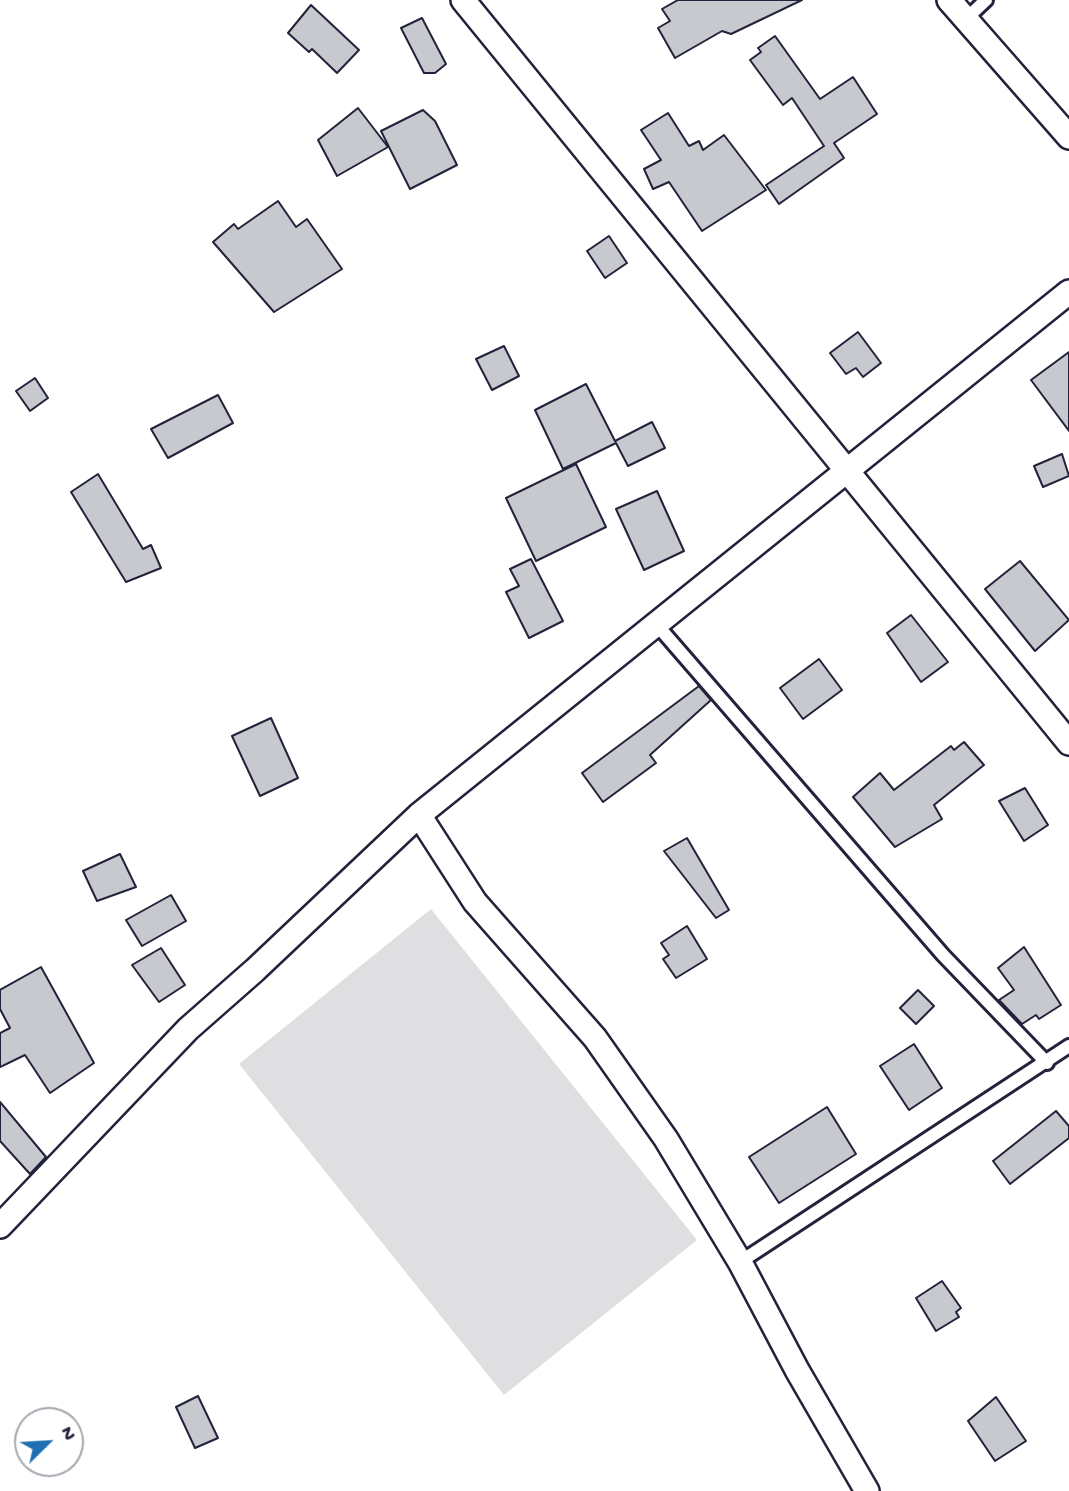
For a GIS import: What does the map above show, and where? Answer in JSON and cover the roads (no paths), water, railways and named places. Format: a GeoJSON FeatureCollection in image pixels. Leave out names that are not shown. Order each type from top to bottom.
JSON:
{"type":"FeatureCollection","features":[{"type":"Feature","properties":{"kind":"street"},"geometry":{"type":"LineString","coordinates":[[463,0],[1069,743]]}},
{"type":"Feature","properties":{"kind":"street"},"geometry":{"type":"LineString","coordinates":[[949,0],[1069,137]]}},
{"type":"Feature","properties":{"kind":"street"},"geometry":{"type":"LineString","coordinates":[[0,1226],[188,1029],[255,971],[419,815],[1069,292]]}},
{"type":"Feature","properties":{"kind":"street"},"geometry":{"type":"LineString","coordinates":[[419,815],[475,902],[603,1049],[666,1139],[740,1262],[797,1370],[867,1491]]}},
{"type":"Feature","properties":{"kind":"lane"},"geometry":{"type":"LineString","coordinates":[[966,19],[986,0]]}},
{"type":"Feature","properties":{"kind":"lane"},"geometry":{"type":"LineString","coordinates":[[656,625],[943,955],[1047,1063]]}},
{"type":"Feature","properties":{"kind":"lane"},"geometry":{"type":"LineString","coordinates":[[740,1262],[1047,1063],[1069,1046]]}}]}
